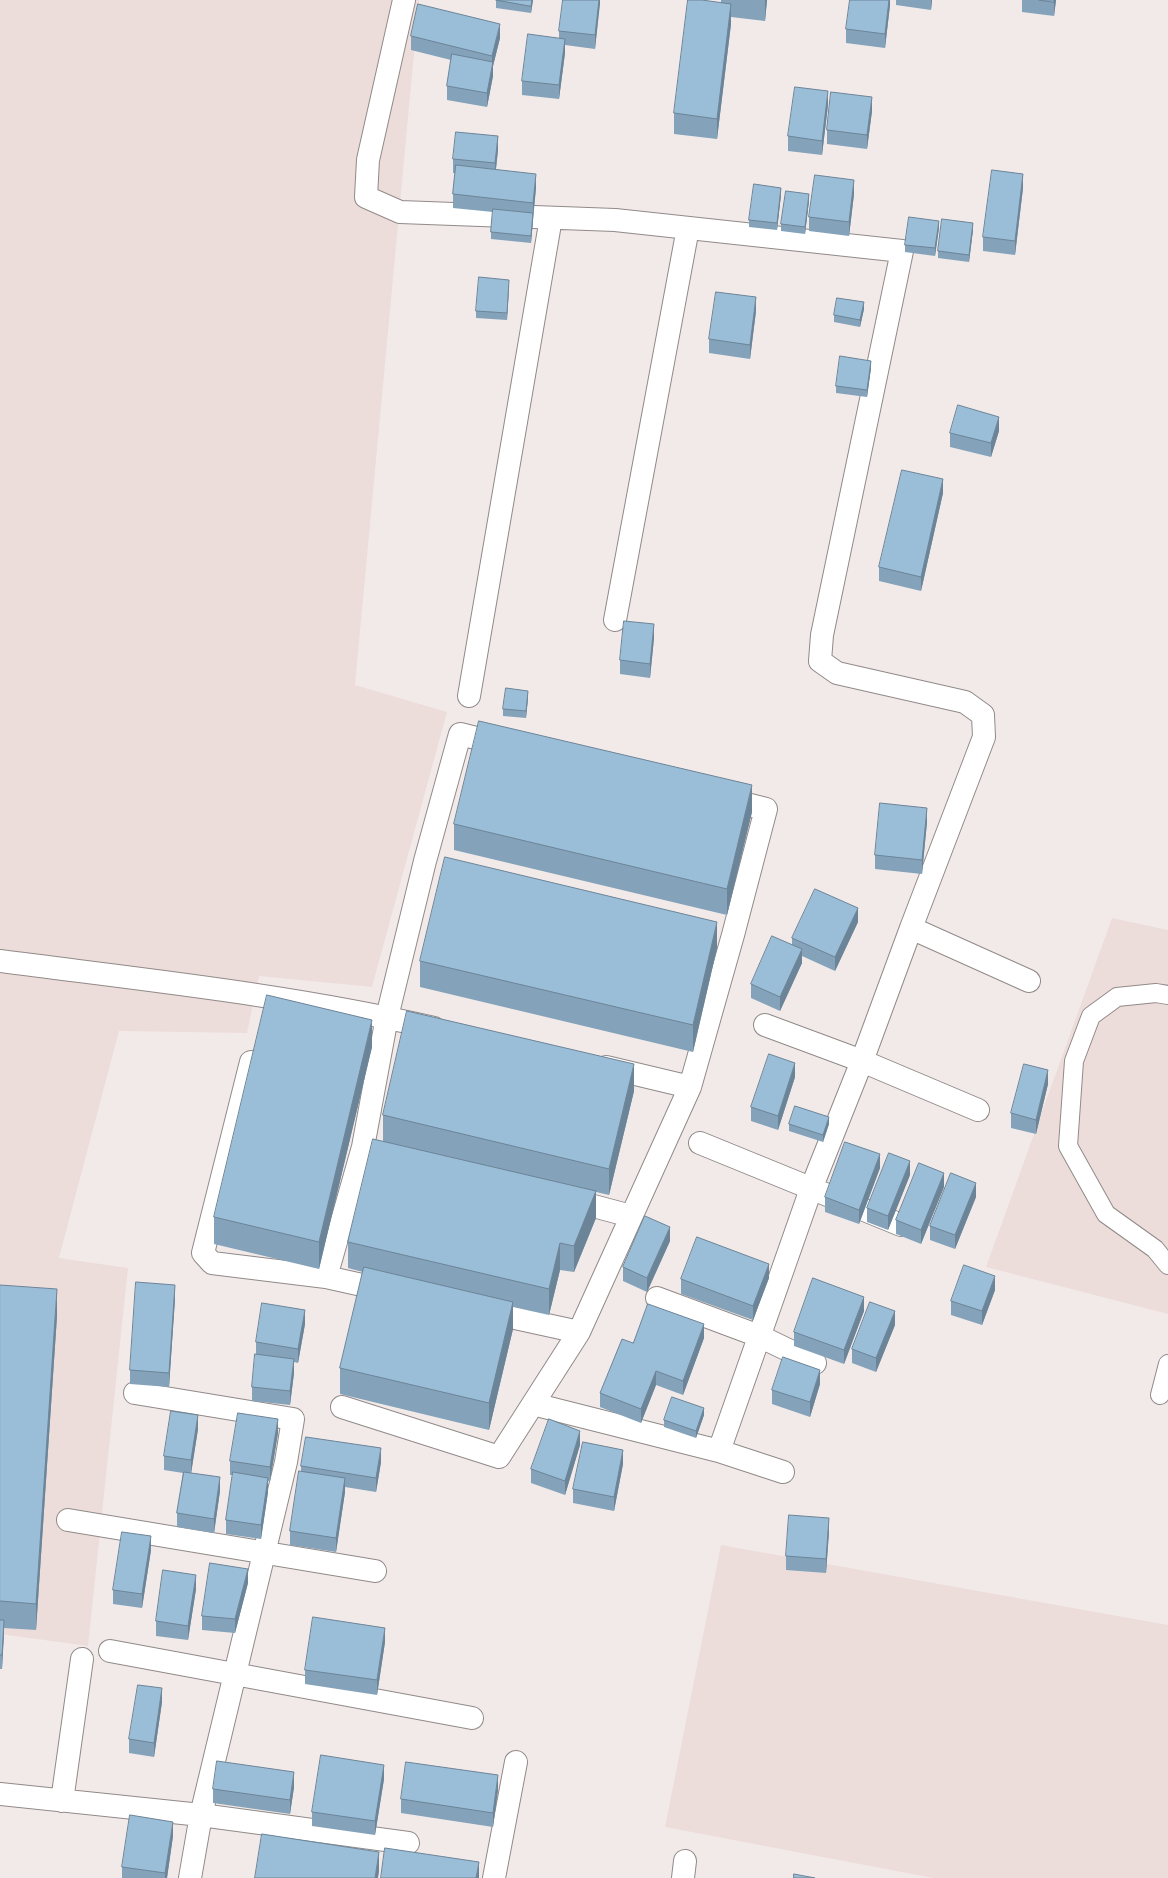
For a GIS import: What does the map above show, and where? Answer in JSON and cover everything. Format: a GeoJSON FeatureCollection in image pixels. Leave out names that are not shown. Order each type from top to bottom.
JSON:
{"type":"FeatureCollection","features":[{"type":"Feature","properties":{"kind":"street"},"geometry":{"type":"LineString","coordinates":[[404,0],[368,160],[366,198],[400,212],[615,220],[902,251],[822,635],[820,661],[837,673],[965,702],[983,715],[984,737],[862,1061],[811,1189],[719,1451]]}},
{"type":"Feature","properties":{"kind":"street"},"geometry":{"type":"LineString","coordinates":[[469,696],[551,218]]}},
{"type":"Feature","properties":{"kind":"street"},"geometry":{"type":"LineString","coordinates":[[615,620],[688,228]]}},
{"type":"Feature","properties":{"kind":"street"},"geometry":{"type":"LineString","coordinates":[[326,1278],[362,1147],[386,1017],[433,863],[460,734],[521,749]]}},
{"type":"Feature","properties":{"kind":"street"},"geometry":{"type":"LineString","coordinates":[[342,1407],[499,1457],[579,1332],[690,1087],[733,935],[766,809],[705,794]]}},
{"type":"Feature","properties":{"kind":"street"},"geometry":{"type":"LineString","coordinates":[[911,928],[1029,981]]}},
{"type":"Feature","properties":{"kind":"street"},"geometry":{"type":"LineString","coordinates":[[710,930],[733,935]]}},
{"type":"Feature","properties":{"kind":"street"},"geometry":{"type":"LineString","coordinates":[[0,961],[268,996],[386,1017],[457,1033]]}},
{"type":"Feature","properties":{"kind":"street"},"geometry":{"type":"LineString","coordinates":[[263,1018],[268,996]]}},
{"type":"Feature","properties":{"kind":"street"},"geometry":{"type":"LineString","coordinates":[[765,1025],[862,1061],[978,1110]]}},
{"type":"Feature","properties":{"kind":"street"},"geometry":{"type":"LineString","coordinates":[[257,1041],[203,1253],[212,1263],[326,1278],[411,1296]]}},
{"type":"Feature","properties":{"kind":"street"},"geometry":{"type":"LineString","coordinates":[[589,1064],[690,1087]]}},
{"type":"Feature","properties":{"kind":"street"},"geometry":{"type":"LineString","coordinates":[[700,1143],[902,1225]]}},
{"type":"Feature","properties":{"kind":"street"},"geometry":{"type":"LineString","coordinates":[[362,1147],[386,1153]]}},
{"type":"Feature","properties":{"kind":"street"},"geometry":{"type":"LineString","coordinates":[[547,1194],[631,1216]]}},
{"type":"Feature","properties":{"kind":"street"},"geometry":{"type":"LineString","coordinates":[[658,1298],[759,1336],[815,1364]]}},
{"type":"Feature","properties":{"kind":"street"},"geometry":{"type":"LineString","coordinates":[[464,1307],[579,1332]]}},
{"type":"Feature","properties":{"kind":"street"},"geometry":{"type":"LineString","coordinates":[[135,1393],[293,1419],[286,1462],[201,1815],[190,1878]]}},
{"type":"Feature","properties":{"kind":"street"},"geometry":{"type":"LineString","coordinates":[[533,1404],[719,1451],[784,1472]]}},
{"type":"Feature","properties":{"kind":"street"},"geometry":{"type":"LineString","coordinates":[[68,1520],[375,1571]]}},
{"type":"Feature","properties":{"kind":"street"},"geometry":{"type":"LineString","coordinates":[[110,1651],[472,1718]]}},
{"type":"Feature","properties":{"kind":"street"},"geometry":{"type":"LineString","coordinates":[[62,1801],[82,1659]]}},
{"type":"Feature","properties":{"kind":"street"},"geometry":{"type":"LineString","coordinates":[[494,1878],[516,1762]]}},
{"type":"Feature","properties":{"kind":"street"},"geometry":{"type":"LineString","coordinates":[[0,1794],[201,1815],[408,1843]]}},
{"type":"Feature","properties":{"kind":"lane"},"geometry":{"type":"LineString","coordinates":[[1168,995],[1156,993],[1117,997],[1091,1016],[1074,1061],[1068,1146],[1106,1214],[1155,1249],[1168,1265]]}},
{"type":"Feature","properties":{"kind":"lane"},"geometry":{"type":"LineString","coordinates":[[1160,1395],[1168,1364]]}},
{"type":"Feature","properties":{"kind":"shaded area"},"geometry":{"type":"Polygon","coordinates":[[[0,0],[419,0],[355,685],[447,712],[372,987],[259,976],[247,1033],[119,1031],[59,1258],[128,1268],[88,1646],[0,1634],[0,0]]]}},
{"type":"Feature","properties":{"kind":"shaded area"},"geometry":{"type":"Polygon","coordinates":[[[1112,918],[1168,930],[1168,1314],[986,1267],[1112,918]]]}},
{"type":"Feature","properties":{"kind":"shaded area"},"geometry":{"type":"Polygon","coordinates":[[[721,1545],[1168,1625],[1168,1878],[933,1878],[665,1827],[721,1545]]]}},
{"type":"Feature","properties":{"kind":"building"},"geometry":{"type":"Polygon","coordinates":[[[496,0],[532,0],[531,6],[496,0]]]}},
{"type":"Feature","properties":{"kind":"building"},"geometry":{"type":"Polygon","coordinates":[[[563,0],[599,0],[595,35],[559,31],[563,0]]]}},
{"type":"Feature","properties":{"kind":"building"},"geometry":{"type":"Polygon","coordinates":[[[688,0],[702,0],[731,4],[717,119],[674,113],[688,0]]]}},
{"type":"Feature","properties":{"kind":"building"},"geometry":{"type":"Polygon","coordinates":[[[850,0],[889,0],[885,34],[846,29],[850,0]]]}},
{"type":"Feature","properties":{"kind":"building"},"geometry":{"type":"Polygon","coordinates":[[[1039,0],[1054,0],[1054,2],[1039,0]]]}},
{"type":"Feature","properties":{"kind":"building"},"geometry":{"type":"Polygon","coordinates":[[[418,4],[500,24],[492,56],[411,36],[418,4]]]}},
{"type":"Feature","properties":{"kind":"building"},"geometry":{"type":"Polygon","coordinates":[[[528,34],[565,39],[559,85],[522,81],[528,34]]]}},
{"type":"Feature","properties":{"kind":"building"},"geometry":{"type":"Polygon","coordinates":[[[452,54],[493,62],[487,93],[447,86],[452,54]]]}},
{"type":"Feature","properties":{"kind":"building"},"geometry":{"type":"Polygon","coordinates":[[[795,87],[828,91],[822,141],[788,136],[795,87]]]}},
{"type":"Feature","properties":{"kind":"building"},"geometry":{"type":"Polygon","coordinates":[[[831,92],[872,97],[867,135],[827,130],[831,92]]]}},
{"type":"Feature","properties":{"kind":"building"},"geometry":{"type":"Polygon","coordinates":[[[456,132],[498,136],[495,163],[453,159],[456,132]]]}},
{"type":"Feature","properties":{"kind":"building"},"geometry":{"type":"Polygon","coordinates":[[[456,165],[536,174],[533,203],[453,194],[456,165]]]}},
{"type":"Feature","properties":{"kind":"building"},"geometry":{"type":"Polygon","coordinates":[[[992,170],[1023,174],[1015,241],[983,237],[992,170]]]}},
{"type":"Feature","properties":{"kind":"building"},"geometry":{"type":"Polygon","coordinates":[[[815,175],[854,180],[849,222],[809,217],[815,175]]]}},
{"type":"Feature","properties":{"kind":"building"},"geometry":{"type":"Polygon","coordinates":[[[754,184],[781,188],[777,223],[749,220],[754,184]]]}},
{"type":"Feature","properties":{"kind":"building"},"geometry":{"type":"Polygon","coordinates":[[[786,191],[809,194],[805,227],[781,224],[786,191]]]}},
{"type":"Feature","properties":{"kind":"building"},"geometry":{"type":"Polygon","coordinates":[[[493,209],[533,213],[531,236],[491,232],[493,209]]]}},
{"type":"Feature","properties":{"kind":"building"},"geometry":{"type":"Polygon","coordinates":[[[909,217],[939,221],[935,248],[905,245],[909,217]]]}},
{"type":"Feature","properties":{"kind":"building"},"geometry":{"type":"Polygon","coordinates":[[[942,219],[973,223],[969,255],[938,251],[942,219]]]}},
{"type":"Feature","properties":{"kind":"building"},"geometry":{"type":"Polygon","coordinates":[[[479,277],[509,280],[507,313],[476,311],[479,277]]]}},
{"type":"Feature","properties":{"kind":"building"},"geometry":{"type":"Polygon","coordinates":[[[716,292],[756,297],[750,345],[709,339],[716,292]]]}},
{"type":"Feature","properties":{"kind":"building"},"geometry":{"type":"Polygon","coordinates":[[[837,298],[864,302],[860,320],[834,315],[837,298]]]}},
{"type":"Feature","properties":{"kind":"building"},"geometry":{"type":"Polygon","coordinates":[[[840,356],[871,361],[867,390],[836,386],[840,356]]]}},
{"type":"Feature","properties":{"kind":"building"},"geometry":{"type":"Polygon","coordinates":[[[958,405],[999,417],[991,443],[950,433],[958,405]]]}},
{"type":"Feature","properties":{"kind":"building"},"geometry":{"type":"Polygon","coordinates":[[[902,470],[943,479],[921,577],[879,567],[902,470]]]}},
{"type":"Feature","properties":{"kind":"building"},"geometry":{"type":"Polygon","coordinates":[[[624,621],[654,624],[650,664],[620,660],[624,621]]]}},
{"type":"Feature","properties":{"kind":"building"},"geometry":{"type":"Polygon","coordinates":[[[506,688],[528,691],[526,711],[503,709],[506,688]]]}},
{"type":"Feature","properties":{"kind":"building"},"geometry":{"type":"Polygon","coordinates":[[[479,721],[752,785],[727,889],[454,824],[479,721]]]}},
{"type":"Feature","properties":{"kind":"building"},"geometry":{"type":"Polygon","coordinates":[[[880,803],[927,808],[922,860],[875,855],[880,803]]]}},
{"type":"Feature","properties":{"kind":"building"},"geometry":{"type":"Polygon","coordinates":[[[445,857],[717,922],[693,1025],[420,961],[445,857]]]}},
{"type":"Feature","properties":{"kind":"building"},"geometry":{"type":"Polygon","coordinates":[[[815,889],[858,908],[835,957],[792,938],[815,889]]]}},
{"type":"Feature","properties":{"kind":"building"},"geometry":{"type":"Polygon","coordinates":[[[772,936],[802,949],[780,997],[751,984],[772,936]]]}},
{"type":"Feature","properties":{"kind":"building"},"geometry":{"type":"Polygon","coordinates":[[[267,995],[372,1020],[319,1242],[214,1217],[267,995]]]}},
{"type":"Feature","properties":{"kind":"building"},"geometry":{"type":"Polygon","coordinates":[[[407,1011],[634,1064],[609,1169],[383,1115],[407,1011]]]}},
{"type":"Feature","properties":{"kind":"building"},"geometry":{"type":"Polygon","coordinates":[[[769,1054],[795,1063],[778,1116],[751,1107],[769,1054]]]}},
{"type":"Feature","properties":{"kind":"building"},"geometry":{"type":"Polygon","coordinates":[[[1024,1064],[1048,1070],[1036,1120],[1011,1113],[1024,1064]]]}},
{"type":"Feature","properties":{"kind":"building"},"geometry":{"type":"Polygon","coordinates":[[[795,1106],[829,1117],[823,1135],[789,1124],[795,1106]]]}},
{"type":"Feature","properties":{"kind":"building"},"geometry":{"type":"Polygon","coordinates":[[[373,1139],[596,1191],[574,1246],[560,1243],[549,1289],[348,1242],[373,1139]]]}},
{"type":"Feature","properties":{"kind":"building"},"geometry":{"type":"Polygon","coordinates":[[[845,1142],[880,1154],[859,1210],[825,1197],[845,1142]]]}},
{"type":"Feature","properties":{"kind":"building"},"geometry":{"type":"Polygon","coordinates":[[[889,1153],[910,1161],[888,1216],[867,1208],[889,1153]]]}},
{"type":"Feature","properties":{"kind":"building"},"geometry":{"type":"Polygon","coordinates":[[[919,1163],[944,1173],[921,1230],[896,1220],[919,1163]]]}},
{"type":"Feature","properties":{"kind":"building"},"geometry":{"type":"Polygon","coordinates":[[[951,1173],[976,1183],[955,1235],[930,1226],[951,1173]]]}},
{"type":"Feature","properties":{"kind":"building"},"geometry":{"type":"Polygon","coordinates":[[[645,1216],[670,1227],[647,1278],[623,1267],[645,1216]]]}},
{"type":"Feature","properties":{"kind":"building"},"geometry":{"type":"Polygon","coordinates":[[[697,1237],[769,1264],[753,1306],[681,1279],[697,1237]]]}},
{"type":"Feature","properties":{"kind":"building"},"geometry":{"type":"Polygon","coordinates":[[[964,1265],[995,1276],[982,1311],[951,1301],[964,1265]]]}},
{"type":"Feature","properties":{"kind":"building"},"geometry":{"type":"Polygon","coordinates":[[[364,1267],[513,1302],[489,1403],[340,1368],[364,1267]]]}},
{"type":"Feature","properties":{"kind":"building"},"geometry":{"type":"Polygon","coordinates":[[[813,1278],[864,1297],[844,1350],[794,1332],[813,1278]]]}},
{"type":"Feature","properties":{"kind":"building"},"geometry":{"type":"Polygon","coordinates":[[[136,1282],[175,1285],[169,1373],[130,1370],[136,1282]]]}},
{"type":"Feature","properties":{"kind":"building"},"geometry":{"type":"Polygon","coordinates":[[[0,1285],[57,1289],[36,1604],[0,1601],[0,1285]]]}},
{"type":"Feature","properties":{"kind":"building"},"geometry":{"type":"Polygon","coordinates":[[[870,1302],[895,1311],[876,1358],[852,1349],[870,1302]]]}},
{"type":"Feature","properties":{"kind":"building"},"geometry":{"type":"Polygon","coordinates":[[[262,1303],[305,1310],[298,1349],[256,1342],[262,1303]]]}},
{"type":"Feature","properties":{"kind":"building"},"geometry":{"type":"Polygon","coordinates":[[[648,1304],[704,1324],[683,1381],[656,1371],[641,1409],[600,1393],[622,1339],[633,1343],[648,1304]]]}},
{"type":"Feature","properties":{"kind":"building"},"geometry":{"type":"Polygon","coordinates":[[[255,1354],[294,1359],[290,1391],[252,1387],[255,1354]]]}},
{"type":"Feature","properties":{"kind":"building"},"geometry":{"type":"Polygon","coordinates":[[[783,1357],[820,1370],[810,1402],[772,1390],[783,1357]]]}},
{"type":"Feature","properties":{"kind":"building"},"geometry":{"type":"Polygon","coordinates":[[[672,1397],[704,1408],[696,1431],[664,1420],[672,1397]]]}},
{"type":"Feature","properties":{"kind":"building"},"geometry":{"type":"Polygon","coordinates":[[[171,1411],[198,1415],[191,1460],[164,1456],[171,1411]]]}},
{"type":"Feature","properties":{"kind":"building"},"geometry":{"type":"Polygon","coordinates":[[[238,1413],[278,1419],[270,1467],[230,1461],[238,1413]]]}},
{"type":"Feature","properties":{"kind":"building"},"geometry":{"type":"Polygon","coordinates":[[[549,1419],[580,1431],[565,1481],[531,1469],[549,1419]]]}},
{"type":"Feature","properties":{"kind":"building"},"geometry":{"type":"Polygon","coordinates":[[[306,1437],[381,1448],[376,1478],[301,1466],[306,1437]]]}},
{"type":"Feature","properties":{"kind":"building"},"geometry":{"type":"Polygon","coordinates":[[[583,1442],[623,1450],[614,1497],[573,1489],[583,1442]]]}},
{"type":"Feature","properties":{"kind":"building"},"geometry":{"type":"Polygon","coordinates":[[[299,1471],[345,1478],[336,1538],[290,1531],[299,1471]]]}},
{"type":"Feature","properties":{"kind":"building"},"geometry":{"type":"Polygon","coordinates":[[[184,1472],[220,1477],[214,1519],[177,1513],[184,1472]]]}},
{"type":"Feature","properties":{"kind":"building"},"geometry":{"type":"Polygon","coordinates":[[[233,1472],[268,1478],[261,1525],[226,1520],[233,1472]]]}},
{"type":"Feature","properties":{"kind":"building"},"geometry":{"type":"Polygon","coordinates":[[[789,1515],[829,1518],[826,1559],[786,1556],[789,1515]]]}},
{"type":"Feature","properties":{"kind":"building"},"geometry":{"type":"Polygon","coordinates":[[[122,1532],[151,1536],[142,1594],[113,1590],[122,1532]]]}},
{"type":"Feature","properties":{"kind":"building"},"geometry":{"type":"Polygon","coordinates":[[[210,1563],[248,1569],[235,1619],[202,1616],[210,1563]]]}},
{"type":"Feature","properties":{"kind":"building"},"geometry":{"type":"Polygon","coordinates":[[[163,1570],[196,1575],[188,1626],[156,1621],[163,1570]]]}},
{"type":"Feature","properties":{"kind":"building"},"geometry":{"type":"Polygon","coordinates":[[[313,1617],[385,1628],[377,1680],[305,1670],[313,1617]]]}},
{"type":"Feature","properties":{"kind":"building"},"geometry":{"type":"Polygon","coordinates":[[[0,1620],[4,1620],[2,1655],[0,1655],[0,1620]]]}},
{"type":"Feature","properties":{"kind":"building"},"geometry":{"type":"Polygon","coordinates":[[[138,1685],[162,1688],[154,1743],[129,1739],[138,1685]]]}},
{"type":"Feature","properties":{"kind":"building"},"geometry":{"type":"Polygon","coordinates":[[[321,1755],[384,1765],[375,1821],[312,1812],[321,1755]]]}},
{"type":"Feature","properties":{"kind":"building"},"geometry":{"type":"Polygon","coordinates":[[[217,1761],[294,1772],[290,1800],[213,1789],[217,1761]]]}},
{"type":"Feature","properties":{"kind":"building"},"geometry":{"type":"Polygon","coordinates":[[[406,1762],[498,1775],[493,1813],[401,1799],[406,1762]]]}},
{"type":"Feature","properties":{"kind":"building"},"geometry":{"type":"Polygon","coordinates":[[[130,1815],[173,1822],[165,1873],[122,1867],[130,1815]]]}},
{"type":"Feature","properties":{"kind":"building"},"geometry":{"type":"Polygon","coordinates":[[[262,1834],[379,1852],[375,1878],[255,1878],[262,1834]]]}},
{"type":"Feature","properties":{"kind":"building"},"geometry":{"type":"Polygon","coordinates":[[[385,1848],[479,1862],[476,1878],[381,1878],[385,1848]]]}},
{"type":"Feature","properties":{"kind":"building"},"geometry":{"type":"Polygon","coordinates":[[[794,1874],[815,1878],[794,1878],[794,1874]]]}}]}
